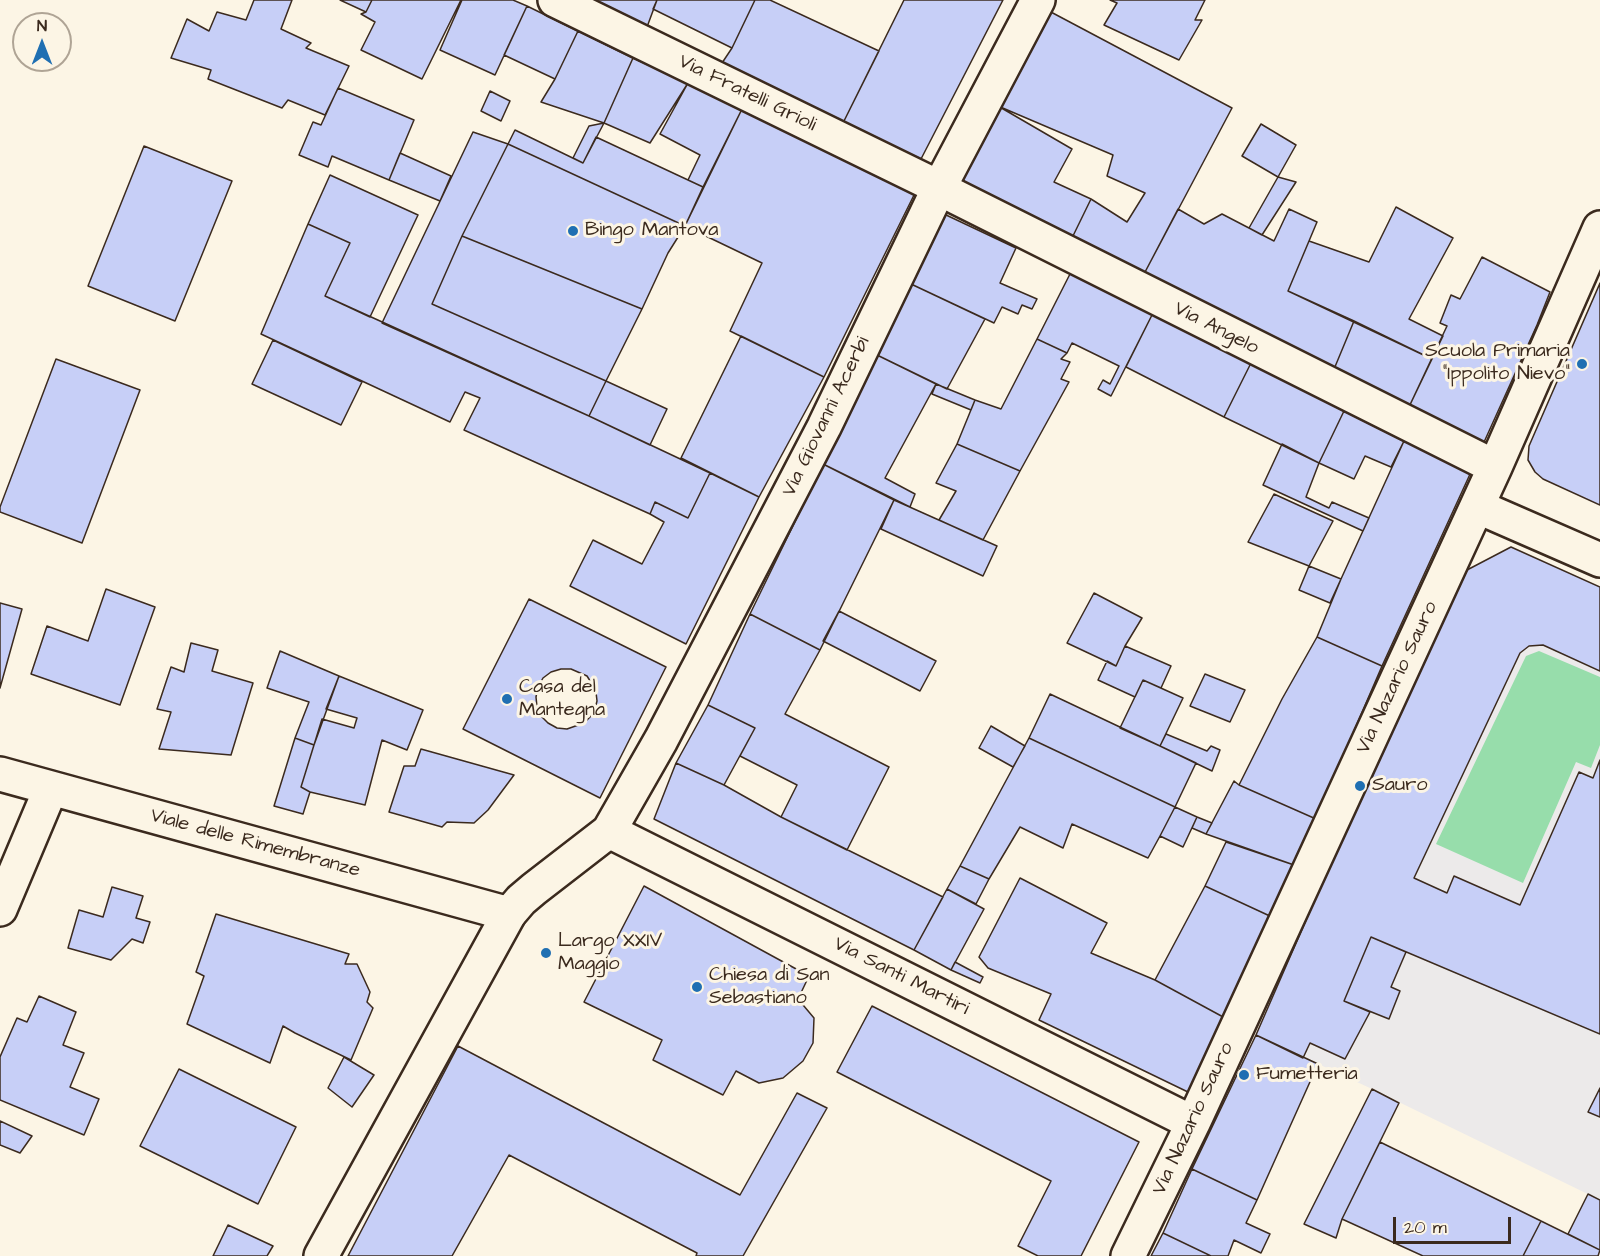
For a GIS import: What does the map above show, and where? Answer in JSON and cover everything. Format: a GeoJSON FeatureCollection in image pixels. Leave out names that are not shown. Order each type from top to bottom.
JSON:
{"type":"FeatureCollection","features":[{"type":"Feature","properties":{"kind":"street","name":"Via Fratelli Grioli"},"geometry":{"type":"LineString","coordinates":[[555,0],[939,188]]}},
{"type":"Feature","properties":{"kind":"street","name":"Via Giovanni Acerbi"},"geometry":{"type":"LineString","coordinates":[[609,831],[661,740],[824,427],[939,188],[1038,0]]}},
{"type":"Feature","properties":{"kind":"street","name":"Via Angelo"},"geometry":{"type":"LineString","coordinates":[[939,188],[1495,468]]}},
{"type":"Feature","properties":{"kind":"street","name":"Via Nazario Sauro"},"geometry":{"type":"LineString","coordinates":[[1128,1256],[1193,1123],[1495,468],[1600,228]]}},
{"type":"Feature","properties":{"kind":"street"},"geometry":{"type":"LineString","coordinates":[[1490,512],[1600,560]]}},
{"type":"Feature","properties":{"kind":"street","name":"Viale delle Rimembranze"},"geometry":{"type":"LineString","coordinates":[[0,774],[509,914]]}},
{"type":"Feature","properties":{"kind":"street"},"geometry":{"type":"LineString","coordinates":[[0,909],[51,788]]}},
{"type":"Feature","properties":{"kind":"street"},"geometry":{"type":"LineString","coordinates":[[321,1256],[509,914],[534,889],[609,831]]}},
{"type":"Feature","properties":{"kind":"street","name":"Via Santi Martiri"},"geometry":{"type":"LineString","coordinates":[[609,831],[1193,1123]]}},
{"type":"Feature","properties":{"kind":"shaded area"},"geometry":{"type":"Polygon","coordinates":[[[1511,547],[1600,587],[1600,1200],[1256,1035],[1511,547]]]}},
{"type":"Feature","properties":{"kind":"green space"},"geometry":{"type":"Polygon","coordinates":[[[1539,651],[1600,677],[1600,745],[1591,768],[1576,762],[1523,883],[1436,844],[1526,656],[1539,651]]]}},
{"type":"Feature","properties":{"kind":"building"},"geometry":{"type":"Polygon","coordinates":[[[254,0],[292,0],[281,29],[311,43],[306,48],[349,66],[325,115],[288,100],[282,108],[208,79],[211,70],[171,58],[187,19],[209,31],[217,12],[246,20],[254,0]]]}},
{"type":"Feature","properties":{"kind":"building"},"geometry":{"type":"Polygon","coordinates":[[[340,0],[372,0],[366,12],[340,0]]]}},
{"type":"Feature","properties":{"kind":"building"},"geometry":{"type":"Polygon","coordinates":[[[372,0],[461,0],[422,79],[361,50],[375,22],[361,14],[366,12],[372,0]]]}},
{"type":"Feature","properties":{"kind":"building"},"geometry":{"type":"Polygon","coordinates":[[[462,0],[513,0],[527,6],[495,75],[440,50],[462,0]]]}},
{"type":"Feature","properties":{"kind":"building"},"geometry":{"type":"Polygon","coordinates":[[[593,0],[657,0],[647,27],[593,0]]]}},
{"type":"Feature","properties":{"kind":"building"},"geometry":{"type":"Polygon","coordinates":[[[657,0],[755,0],[732,48],[653,9],[657,0]]]}},
{"type":"Feature","properties":{"kind":"building"},"geometry":{"type":"Polygon","coordinates":[[[755,0],[770,0],[879,51],[843,123],[720,66],[732,48],[755,0]]]}},
{"type":"Feature","properties":{"kind":"building"},"geometry":{"type":"Polygon","coordinates":[[[904,0],[1003,0],[921,159],[843,123],[904,0]]]}},
{"type":"Feature","properties":{"kind":"building"},"geometry":{"type":"Polygon","coordinates":[[[1110,0],[1205,0],[1195,20],[1202,20],[1179,60],[1104,25],[1117,3],[1110,0]]]}},
{"type":"Feature","properties":{"kind":"building"},"geometry":{"type":"Polygon","coordinates":[[[527,6],[578,31],[555,79],[504,55],[527,6]]]}},
{"type":"Feature","properties":{"kind":"building"},"geometry":{"type":"Polygon","coordinates":[[[1049,11],[1232,108],[1144,274],[1071,240],[1091,199],[1127,222],[1145,193],[1107,176],[1113,155],[998,106],[1049,11]]]}},
{"type":"Feature","properties":{"kind":"building"},"geometry":{"type":"Polygon","coordinates":[[[578,31],[633,58],[604,123],[541,102],[578,31]]]}},
{"type":"Feature","properties":{"kind":"building"},"geometry":{"type":"Polygon","coordinates":[[[633,58],[688,83],[650,143],[604,123],[633,58]]]}},
{"type":"Feature","properties":{"kind":"building"},"geometry":{"type":"Polygon","coordinates":[[[688,83],[743,107],[703,187],[688,180],[700,155],[660,134],[688,83]]]}},
{"type":"Feature","properties":{"kind":"building"},"geometry":{"type":"Polygon","coordinates":[[[338,88],[414,120],[389,180],[332,156],[328,167],[299,155],[313,122],[321,125],[338,88]]]}},
{"type":"Feature","properties":{"kind":"building"},"geometry":{"type":"Polygon","coordinates":[[[490,91],[510,101],[501,121],[481,111],[490,91]]]}},
{"type":"Feature","properties":{"kind":"building"},"geometry":{"type":"Polygon","coordinates":[[[998,106],[1072,149],[1054,182],[1091,199],[1071,240],[959,185],[998,106]]]}},
{"type":"Feature","properties":{"kind":"building"},"geometry":{"type":"Polygon","coordinates":[[[743,107],[916,191],[824,377],[730,331],[762,263],[685,226],[743,107]]]}},
{"type":"Feature","properties":{"kind":"building"},"geometry":{"type":"Polygon","coordinates":[[[604,123],[583,163],[573,158],[589,126],[604,123]]]}},
{"type":"Feature","properties":{"kind":"building"},"geometry":{"type":"Polygon","coordinates":[[[1261,124],[1296,145],[1278,177],[1242,156],[1261,124]]]}},
{"type":"Feature","properties":{"kind":"building"},"geometry":{"type":"Polygon","coordinates":[[[515,130],[583,163],[596,137],[703,187],[685,226],[508,144],[515,130]]]}},
{"type":"Feature","properties":{"kind":"building"},"geometry":{"type":"Polygon","coordinates":[[[473,132],[508,144],[462,236],[432,304],[606,381],[589,416],[382,323],[473,132]]]}},
{"type":"Feature","properties":{"kind":"building","name":"Bingo Mantova"},"geometry":{"type":"Polygon","coordinates":[[[508,144],[685,226],[668,253],[642,309],[462,236],[508,144]]]}},
{"type":"Feature","properties":{"kind":"building"},"geometry":{"type":"Polygon","coordinates":[[[144,146],[232,181],[175,321],[88,286],[144,146]]]}},
{"type":"Feature","properties":{"kind":"building"},"geometry":{"type":"Polygon","coordinates":[[[400,153],[451,176],[440,201],[389,180],[400,153]]]}},
{"type":"Feature","properties":{"kind":"building"},"geometry":{"type":"Polygon","coordinates":[[[330,175],[418,215],[370,317],[325,296],[350,243],[308,224],[330,175]]]}},
{"type":"Feature","properties":{"kind":"building"},"geometry":{"type":"Polygon","coordinates":[[[1278,177],[1296,182],[1262,235],[1249,228],[1278,177]]]}},
{"type":"Feature","properties":{"kind":"building"},"geometry":{"type":"Polygon","coordinates":[[[1396,207],[1453,238],[1409,319],[1443,336],[1432,359],[1288,291],[1309,241],[1369,262],[1396,207]]]}},
{"type":"Feature","properties":{"kind":"building"},"geometry":{"type":"Polygon","coordinates":[[[1178,209],[1204,224],[1222,214],[1274,241],[1289,209],[1317,222],[1288,291],[1354,321],[1332,374],[1144,274],[1178,209]]]}},
{"type":"Feature","properties":{"kind":"building"},"geometry":{"type":"Polygon","coordinates":[[[944,214],[1016,248],[1000,283],[1037,299],[1032,309],[1022,305],[1018,314],[1002,307],[994,323],[911,284],[944,214]]]}},
{"type":"Feature","properties":{"kind":"building"},"geometry":{"type":"Polygon","coordinates":[[[308,224],[350,243],[325,296],[710,473],[688,518],[655,502],[650,514],[464,430],[480,398],[465,392],[450,422],[261,334],[308,224]]]}},
{"type":"Feature","properties":{"kind":"building"},"geometry":{"type":"Polygon","coordinates":[[[462,236],[642,309],[606,381],[432,304],[462,236]]]}},
{"type":"Feature","properties":{"kind":"building"},"geometry":{"type":"Polygon","coordinates":[[[1482,257],[1550,292],[1480,451],[1408,409],[1447,326],[1440,323],[1451,295],[1460,299],[1482,257]]]}},
{"type":"Feature","properties":{"kind":"building"},"geometry":{"type":"Polygon","coordinates":[[[1071,272],[1153,313],[1111,396],[1098,389],[1103,380],[1110,384],[1119,366],[1072,343],[1067,353],[1037,339],[1071,272]]]}},
{"type":"Feature","properties":{"kind":"building","name":"Scuola Primaria \"Ippolito Nievo\""},"geometry":{"type":"Polygon","coordinates":[[[1600,283],[1600,505],[1543,479],[1535,472],[1528,460],[1529,446],[1600,283]]]}},
{"type":"Feature","properties":{"kind":"building"},"geometry":{"type":"Polygon","coordinates":[[[911,284],[985,319],[947,389],[877,355],[911,284]]]}},
{"type":"Feature","properties":{"kind":"building"},"geometry":{"type":"Polygon","coordinates":[[[1153,313],[1251,363],[1224,417],[1126,367],[1153,313]]]}},
{"type":"Feature","properties":{"kind":"building"},"geometry":{"type":"Polygon","coordinates":[[[1354,321],[1432,359],[1408,409],[1332,374],[1354,321]]]}},
{"type":"Feature","properties":{"kind":"building"},"geometry":{"type":"Polygon","coordinates":[[[741,336],[824,377],[759,497],[681,458],[741,336]]]}},
{"type":"Feature","properties":{"kind":"building"},"geometry":{"type":"Polygon","coordinates":[[[1037,339],[1067,353],[1061,359],[1070,362],[1061,379],[1069,382],[1020,471],[957,444],[975,400],[1001,409],[1037,339]]]}},
{"type":"Feature","properties":{"kind":"building"},"geometry":{"type":"Polygon","coordinates":[[[273,340],[362,382],[341,425],[252,384],[273,340]]]}},
{"type":"Feature","properties":{"kind":"building"},"geometry":{"type":"Polygon","coordinates":[[[877,355],[936,384],[885,478],[915,494],[910,507],[823,464],[877,355]]]}},
{"type":"Feature","properties":{"kind":"building"},"geometry":{"type":"Polygon","coordinates":[[[56,359],[140,390],[82,543],[0,512],[56,359]]]}},
{"type":"Feature","properties":{"kind":"building"},"geometry":{"type":"Polygon","coordinates":[[[1251,363],[1344,411],[1319,463],[1224,417],[1251,363]]]}},
{"type":"Feature","properties":{"kind":"building"},"geometry":{"type":"Polygon","coordinates":[[[606,381],[667,409],[650,445],[589,416],[606,381]]]}},
{"type":"Feature","properties":{"kind":"building"},"geometry":{"type":"Polygon","coordinates":[[[936,384],[975,400],[971,410],[932,394],[936,384]]]}},
{"type":"Feature","properties":{"kind":"building"},"geometry":{"type":"Polygon","coordinates":[[[1344,411],[1404,441],[1391,467],[1365,456],[1354,479],[1319,463],[1344,411]]]}},
{"type":"Feature","properties":{"kind":"building"},"geometry":{"type":"Polygon","coordinates":[[[1404,441],[1471,472],[1382,666],[1317,637],[1404,441]]]}},
{"type":"Feature","properties":{"kind":"building"},"geometry":{"type":"Polygon","coordinates":[[[957,444],[1020,471],[983,540],[939,520],[956,491],[936,483],[957,444]]]}},
{"type":"Feature","properties":{"kind":"building"},"geometry":{"type":"Polygon","coordinates":[[[1282,444],[1319,463],[1306,497],[1329,508],[1332,502],[1369,518],[1363,531],[1263,485],[1282,444]]]}},
{"type":"Feature","properties":{"kind":"building"},"geometry":{"type":"Polygon","coordinates":[[[823,464],[894,500],[820,650],[750,614],[823,464]]]}},
{"type":"Feature","properties":{"kind":"building"},"geometry":{"type":"Polygon","coordinates":[[[710,473],[759,497],[686,644],[570,586],[593,540],[642,564],[664,522],[650,514],[655,502],[688,518],[710,473]]]}},
{"type":"Feature","properties":{"kind":"building"},"geometry":{"type":"Polygon","coordinates":[[[1274,494],[1333,521],[1309,566],[1248,542],[1274,494]]]}},
{"type":"Feature","properties":{"kind":"building"},"geometry":{"type":"Polygon","coordinates":[[[894,500],[997,546],[983,576],[881,529],[894,500]]]}},
{"type":"Feature","properties":{"kind":"building"},"geometry":{"type":"Polygon","coordinates":[[[1511,547],[1600,587],[1600,671],[1543,645],[1529,646],[1520,653],[1414,878],[1447,893],[1454,876],[1520,905],[1579,772],[1593,778],[1600,760],[1600,1034],[1371,937],[1344,1001],[1370,1012],[1345,1059],[1310,1043],[1303,1058],[1256,1035],[1344,833],[1467,570],[1511,547]]]}},
{"type":"Feature","properties":{"kind":"building"},"geometry":{"type":"Polygon","coordinates":[[[1309,566],[1341,579],[1330,603],[1299,590],[1309,566]]]}},
{"type":"Feature","properties":{"kind":"building"},"geometry":{"type":"Polygon","coordinates":[[[106,589],[155,607],[120,705],[31,674],[47,626],[88,641],[106,589]]]}},
{"type":"Feature","properties":{"kind":"building"},"geometry":{"type":"Polygon","coordinates":[[[1094,593],[1142,618],[1116,666],[1067,643],[1094,593]]]}},
{"type":"Feature","properties":{"kind":"building","name":"Casa del Mantegna"},"geometry":{"type":"Polygon","coordinates":[[[529,599],[666,667],[600,798],[463,729],[529,599]],[[571,669],[551,672],[543,678],[538,687],[537,707],[541,716],[557,728],[567,729],[584,723],[595,709],[597,701],[596,692],[587,676],[571,669]]]}},
{"type":"Feature","properties":{"kind":"building"},"geometry":{"type":"Polygon","coordinates":[[[0,603],[22,609],[0,688],[0,603]]]}},
{"type":"Feature","properties":{"kind":"building"},"geometry":{"type":"Polygon","coordinates":[[[839,611],[936,661],[920,691],[823,641],[839,611]]]}},
{"type":"Feature","properties":{"kind":"building"},"geometry":{"type":"Polygon","coordinates":[[[750,614],[820,650],[785,714],[889,767],[847,850],[781,817],[797,785],[740,756],[755,728],[708,705],[750,614]]]}},
{"type":"Feature","properties":{"kind":"building"},"geometry":{"type":"Polygon","coordinates":[[[1317,637],[1382,666],[1316,819],[1239,785],[1282,699],[1317,637]]]}},
{"type":"Feature","properties":{"kind":"building"},"geometry":{"type":"Polygon","coordinates":[[[191,643],[218,650],[212,671],[253,683],[231,755],[159,749],[171,712],[157,709],[171,667],[184,672],[191,643]]]}},
{"type":"Feature","properties":{"kind":"building"},"geometry":{"type":"Polygon","coordinates":[[[1125,646],[1171,666],[1161,688],[1143,680],[1135,697],[1098,680],[1107,661],[1116,666],[1125,646]]]}},
{"type":"Feature","properties":{"kind":"building"},"geometry":{"type":"Polygon","coordinates":[[[280,651],[339,676],[314,745],[295,738],[309,702],[267,688],[280,651]]]}},
{"type":"Feature","properties":{"kind":"building"},"geometry":{"type":"Polygon","coordinates":[[[1205,674],[1245,690],[1230,722],[1190,706],[1205,674]]]}},
{"type":"Feature","properties":{"kind":"building"},"geometry":{"type":"Polygon","coordinates":[[[339,676],[423,710],[407,750],[382,740],[365,805],[310,792],[301,787],[322,719],[354,728],[357,718],[326,709],[339,676]]]}},
{"type":"Feature","properties":{"kind":"building"},"geometry":{"type":"Polygon","coordinates":[[[1143,680],[1183,698],[1160,746],[1120,728],[1143,680]]]}},
{"type":"Feature","properties":{"kind":"building"},"geometry":{"type":"Polygon","coordinates":[[[1050,694],[1196,763],[1175,807],[1029,738],[1050,694]]]}},
{"type":"Feature","properties":{"kind":"building"},"geometry":{"type":"Polygon","coordinates":[[[708,705],[755,728],[724,785],[676,763],[708,705]]]}},
{"type":"Feature","properties":{"kind":"building"},"geometry":{"type":"Polygon","coordinates":[[[991,726],[1025,746],[1013,767],[979,748],[991,726]]]}},
{"type":"Feature","properties":{"kind":"building"},"geometry":{"type":"Polygon","coordinates":[[[1166,734],[1207,751],[1211,746],[1220,750],[1212,771],[1160,746],[1166,734]]]}},
{"type":"Feature","properties":{"kind":"building"},"geometry":{"type":"Polygon","coordinates":[[[295,738],[314,745],[301,787],[310,792],[303,814],[274,806],[295,738]]]}},
{"type":"Feature","properties":{"kind":"building"},"geometry":{"type":"Polygon","coordinates":[[[1029,738],[1175,807],[1148,858],[1072,824],[1063,848],[1020,827],[989,879],[960,866],[1029,738]]]}},
{"type":"Feature","properties":{"kind":"building"},"geometry":{"type":"Polygon","coordinates":[[[421,749],[514,775],[488,810],[474,823],[447,822],[442,827],[389,812],[404,766],[415,766],[421,749]]]}},
{"type":"Feature","properties":{"kind":"building"},"geometry":{"type":"Polygon","coordinates":[[[676,763],[724,785],[781,817],[943,897],[914,950],[654,819],[676,763]]]}},
{"type":"Feature","properties":{"kind":"building"},"geometry":{"type":"Polygon","coordinates":[[[1234,781],[1316,819],[1294,865],[1206,834],[1234,781]]]}},
{"type":"Feature","properties":{"kind":"building"},"geometry":{"type":"Polygon","coordinates":[[[1175,807],[1197,817],[1183,847],[1160,836],[1175,807]]]}},
{"type":"Feature","properties":{"kind":"building"},"geometry":{"type":"Polygon","coordinates":[[[1197,817],[1212,823],[1206,834],[1192,828],[1197,817]]]}},
{"type":"Feature","properties":{"kind":"building"},"geometry":{"type":"Polygon","coordinates":[[[1226,842],[1294,865],[1272,917],[1205,886],[1226,842]]]}},
{"type":"Feature","properties":{"kind":"building"},"geometry":{"type":"Polygon","coordinates":[[[960,866],[989,879],[976,904],[947,889],[960,866]]]}},
{"type":"Feature","properties":{"kind":"building"},"geometry":{"type":"Polygon","coordinates":[[[1020,878],[1107,923],[1091,953],[1155,980],[1225,1018],[1190,1093],[1039,1020],[1051,994],[988,968],[979,957],[1020,878]]]}},
{"type":"Feature","properties":{"kind":"building","name":"Chiesa di San Sebastiano"},"geometry":{"type":"Polygon","coordinates":[[[644,886],[809,976],[798,999],[814,1018],[813,1043],[803,1061],[783,1078],[759,1083],[736,1071],[723,1095],[653,1060],[662,1040],[584,1002],[644,886]]]}},
{"type":"Feature","properties":{"kind":"building"},"geometry":{"type":"Polygon","coordinates":[[[1205,886],[1272,917],[1225,1018],[1155,980],[1205,886]]]}},
{"type":"Feature","properties":{"kind":"building"},"geometry":{"type":"Polygon","coordinates":[[[112,887],[143,896],[136,918],[150,922],[143,943],[132,939],[111,960],[68,948],[79,910],[103,917],[112,887]]]}},
{"type":"Feature","properties":{"kind":"building"},"geometry":{"type":"Polygon","coordinates":[[[947,889],[984,909],[951,970],[914,950],[947,889]]]}},
{"type":"Feature","properties":{"kind":"building"},"geometry":{"type":"Polygon","coordinates":[[[216,914],[349,954],[345,964],[357,964],[370,992],[367,1002],[373,1008],[351,1060],[283,1026],[270,1063],[187,1024],[204,976],[196,972],[216,914]]]}},
{"type":"Feature","properties":{"kind":"building"},"geometry":{"type":"Polygon","coordinates":[[[1371,937],[1406,952],[1391,987],[1400,991],[1389,1019],[1344,1001],[1371,937]]]}},
{"type":"Feature","properties":{"kind":"building"},"geometry":{"type":"Polygon","coordinates":[[[955,962],[983,977],[980,983],[951,970],[955,962]]]}},
{"type":"Feature","properties":{"kind":"building"},"geometry":{"type":"Polygon","coordinates":[[[39,996],[76,1012],[63,1045],[84,1053],[70,1087],[99,1099],[84,1135],[0,1100],[0,1057],[17,1018],[27,1022],[39,996]]]}},
{"type":"Feature","properties":{"kind":"building"},"geometry":{"type":"Polygon","coordinates":[[[872,1006],[1139,1142],[1081,1256],[1038,1256],[1018,1246],[1051,1181],[837,1072],[872,1006]]]}},
{"type":"Feature","properties":{"kind":"building"},"geometry":{"type":"Polygon","coordinates":[[[1256,1035],[1318,1064],[1257,1200],[1192,1169],[1256,1035]]]}},
{"type":"Feature","properties":{"kind":"building"},"geometry":{"type":"Polygon","coordinates":[[[458,1046],[740,1195],[797,1093],[827,1108],[743,1256],[696,1256],[697,1253],[509,1155],[452,1256],[348,1256],[458,1046]]]}},
{"type":"Feature","properties":{"kind":"building"},"geometry":{"type":"Polygon","coordinates":[[[344,1057],[374,1075],[352,1107],[328,1088],[344,1057]]]}},
{"type":"Feature","properties":{"kind":"building"},"geometry":{"type":"Polygon","coordinates":[[[179,1069],[296,1127],[258,1204],[140,1146],[179,1069]]]}},
{"type":"Feature","properties":{"kind":"building"},"geometry":{"type":"Polygon","coordinates":[[[1600,1088],[1600,1117],[1588,1112],[1600,1088]]]}},
{"type":"Feature","properties":{"kind":"building"},"geometry":{"type":"Polygon","coordinates":[[[1372,1089],[1399,1103],[1342,1219],[1336,1238],[1304,1224],[1372,1089]]]}},
{"type":"Feature","properties":{"kind":"building"},"geometry":{"type":"Polygon","coordinates":[[[0,1121],[32,1136],[20,1153],[0,1145],[0,1121]]]}},
{"type":"Feature","properties":{"kind":"building"},"geometry":{"type":"Polygon","coordinates":[[[1380,1142],[1541,1221],[1523,1256],[1423,1256],[1342,1219],[1380,1142]]]}},
{"type":"Feature","properties":{"kind":"building"},"geometry":{"type":"Polygon","coordinates":[[[1192,1169],[1257,1200],[1246,1223],[1270,1234],[1261,1253],[1234,1240],[1228,1256],[1211,1256],[1163,1233],[1192,1169]]]}},
{"type":"Feature","properties":{"kind":"building"},"geometry":{"type":"Polygon","coordinates":[[[1588,1194],[1600,1200],[1600,1250],[1568,1234],[1588,1194]]]}},
{"type":"Feature","properties":{"kind":"building"},"geometry":{"type":"Polygon","coordinates":[[[1541,1221],[1600,1250],[1598,1256],[1523,1256],[1541,1221]]]}},
{"type":"Feature","properties":{"kind":"building"},"geometry":{"type":"Polygon","coordinates":[[[228,1225],[273,1246],[267,1256],[213,1256],[228,1225]]]}},
{"type":"Feature","properties":{"kind":"building"},"geometry":{"type":"Polygon","coordinates":[[[1163,1233],[1211,1256],[1151,1256],[1163,1233]]]}},
{"type":"Feature","properties":{"kind":"place","name":"Bingo Mantova"},"geometry":{"type":"Point","coordinates":[573,231]}},
{"type":"Feature","properties":{"kind":"place","name":"Scuola Primaria \"Ippolito Nievo\""},"geometry":{"type":"Point","coordinates":[1582,364]}},
{"type":"Feature","properties":{"kind":"place","name":"Casa del Mantegna"},"geometry":{"type":"Point","coordinates":[507,699]}},
{"type":"Feature","properties":{"kind":"place","name":"Sauro"},"geometry":{"type":"Point","coordinates":[1360,786]}},
{"type":"Feature","properties":{"kind":"place","name":"Largo XXIV Maggio"},"geometry":{"type":"Point","coordinates":[546,953]}},
{"type":"Feature","properties":{"kind":"place","name":"Chiesa di San Sebastiano"},"geometry":{"type":"Point","coordinates":[697,987]}},
{"type":"Feature","properties":{"kind":"place","name":"Fumetteria"},"geometry":{"type":"Point","coordinates":[1244,1075]}}]}
